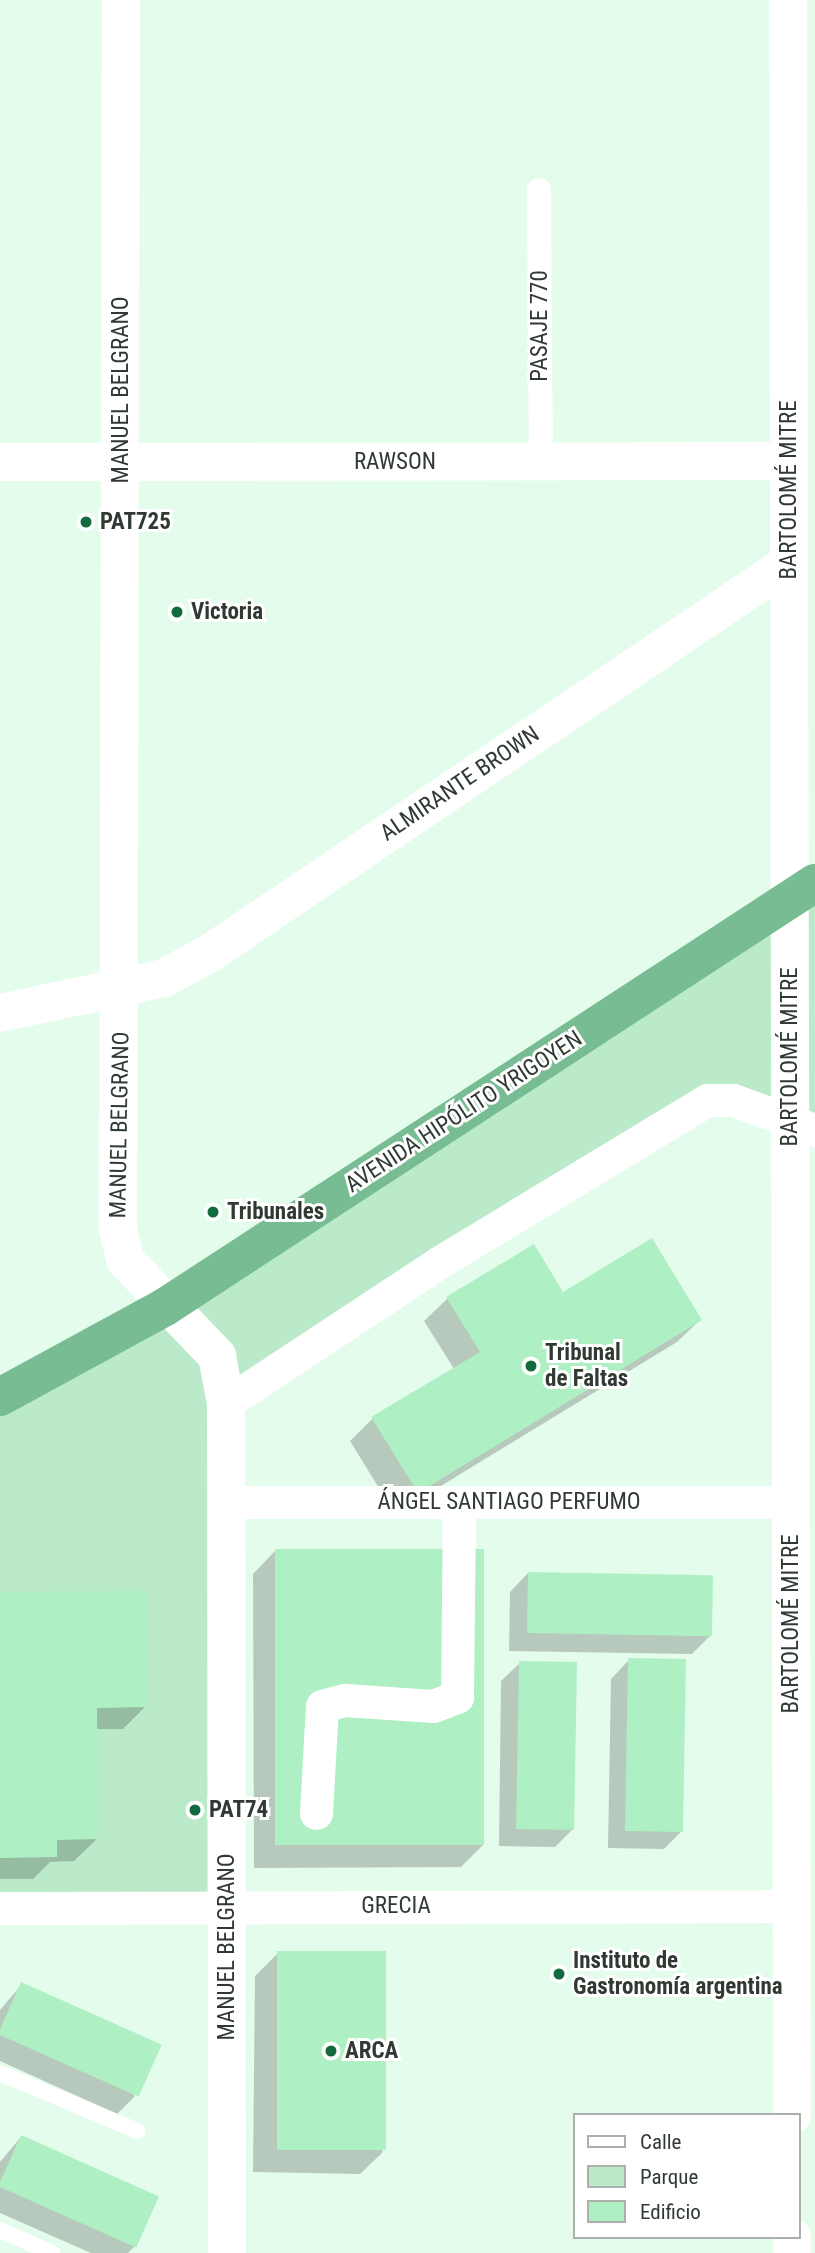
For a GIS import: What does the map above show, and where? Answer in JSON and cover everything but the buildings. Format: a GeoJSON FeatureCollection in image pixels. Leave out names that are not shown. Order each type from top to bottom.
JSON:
{"type":"FeatureCollection","features":[{"type":"Feature","properties":{"kind":"highway","name":"AVENIDA HIPÓLITO YRIGOYEN"},"geometry":{"type":"LineString","coordinates":[[0,1397],[165,1307],[802,891]]}},
{"type":"Feature","properties":{"kind":"street","name":"MANUEL BELGRANO"},"geometry":{"type":"LineString","coordinates":[[121,0],[122,988],[118,1230],[126,1261],[165,1307],[217,1356],[226,1402],[227,2253]]}},
{"type":"Feature","properties":{"kind":"street","name":"BARTOLOMÉ MITRE"},"geometry":{"type":"LineString","coordinates":[[788,0],[802,450],[789,564],[802,891],[803,1124],[791,1502],[792,2113]]}},
{"type":"Feature","properties":{"kind":"street","name":"PASAJE 770"},"geometry":{"type":"LineString","coordinates":[[539,190],[541,461]]}},
{"type":"Feature","properties":{"kind":"street","name":"RAWSON"},"geometry":{"type":"LineString","coordinates":[[0,462],[541,461],[802,450]]}},
{"type":"Feature","properties":{"kind":"street","name":"ALMIRANTE BROWN"},"geometry":{"type":"LineString","coordinates":[[0,1013],[164,978],[211,953],[789,564]]}},
{"type":"Feature","properties":{"kind":"street"},"geometry":{"type":"LineString","coordinates":[[226,1402],[438,1264],[707,1100],[733,1100],[803,1124]]}},
{"type":"Feature","properties":{"kind":"street","name":"ÁNGEL SANTIAGO PERFUMO"},"geometry":{"type":"LineString","coordinates":[[226,1502],[791,1502]]}},
{"type":"Feature","properties":{"kind":"street"},"geometry":{"type":"LineString","coordinates":[[316,1813],[316,1728],[322,1706],[345,1700],[433,1706],[457,1697],[459,1502]]}},
{"type":"Feature","properties":{"kind":"street","name":"GRECIA"},"geometry":{"type":"LineString","coordinates":[[0,1908],[792,1906]]}},
{"type":"Feature","properties":{"kind":"lane"},"geometry":{"type":"LineString","coordinates":[[0,2073],[137,2131]]}},
{"type":"Feature","properties":{"kind":"lane"},"geometry":{"type":"LineString","coordinates":[[0,2230],[52,2253]]}},
{"type":"Feature","properties":{"kind":"green space"},"geometry":{"type":"Polygon","coordinates":[[[815,883],[815,1130],[734,1101],[226,1403],[227,1906],[0,1908],[0,1397],[815,883]]]}},
{"type":"Feature","properties":{"kind":"place","name":"PAT725"},"geometry":{"type":"Point","coordinates":[86,522]}},
{"type":"Feature","properties":{"kind":"place","name":"Victoria"},"geometry":{"type":"Point","coordinates":[177,612]}},
{"type":"Feature","properties":{"kind":"place","name":"Tribunales"},"geometry":{"type":"Point","coordinates":[213,1212]}},
{"type":"Feature","properties":{"kind":"place","name":"Tribunal de Faltas"},"geometry":{"type":"Point","coordinates":[531,1366]}},
{"type":"Feature","properties":{"kind":"place","name":"PAT74"},"geometry":{"type":"Point","coordinates":[195,1810]}},
{"type":"Feature","properties":{"kind":"place","name":"Instituto de Gastronomía argentina"},"geometry":{"type":"Point","coordinates":[559,1974]}},
{"type":"Feature","properties":{"kind":"place","name":"ARCA"},"geometry":{"type":"Point","coordinates":[331,2051]}}]}
